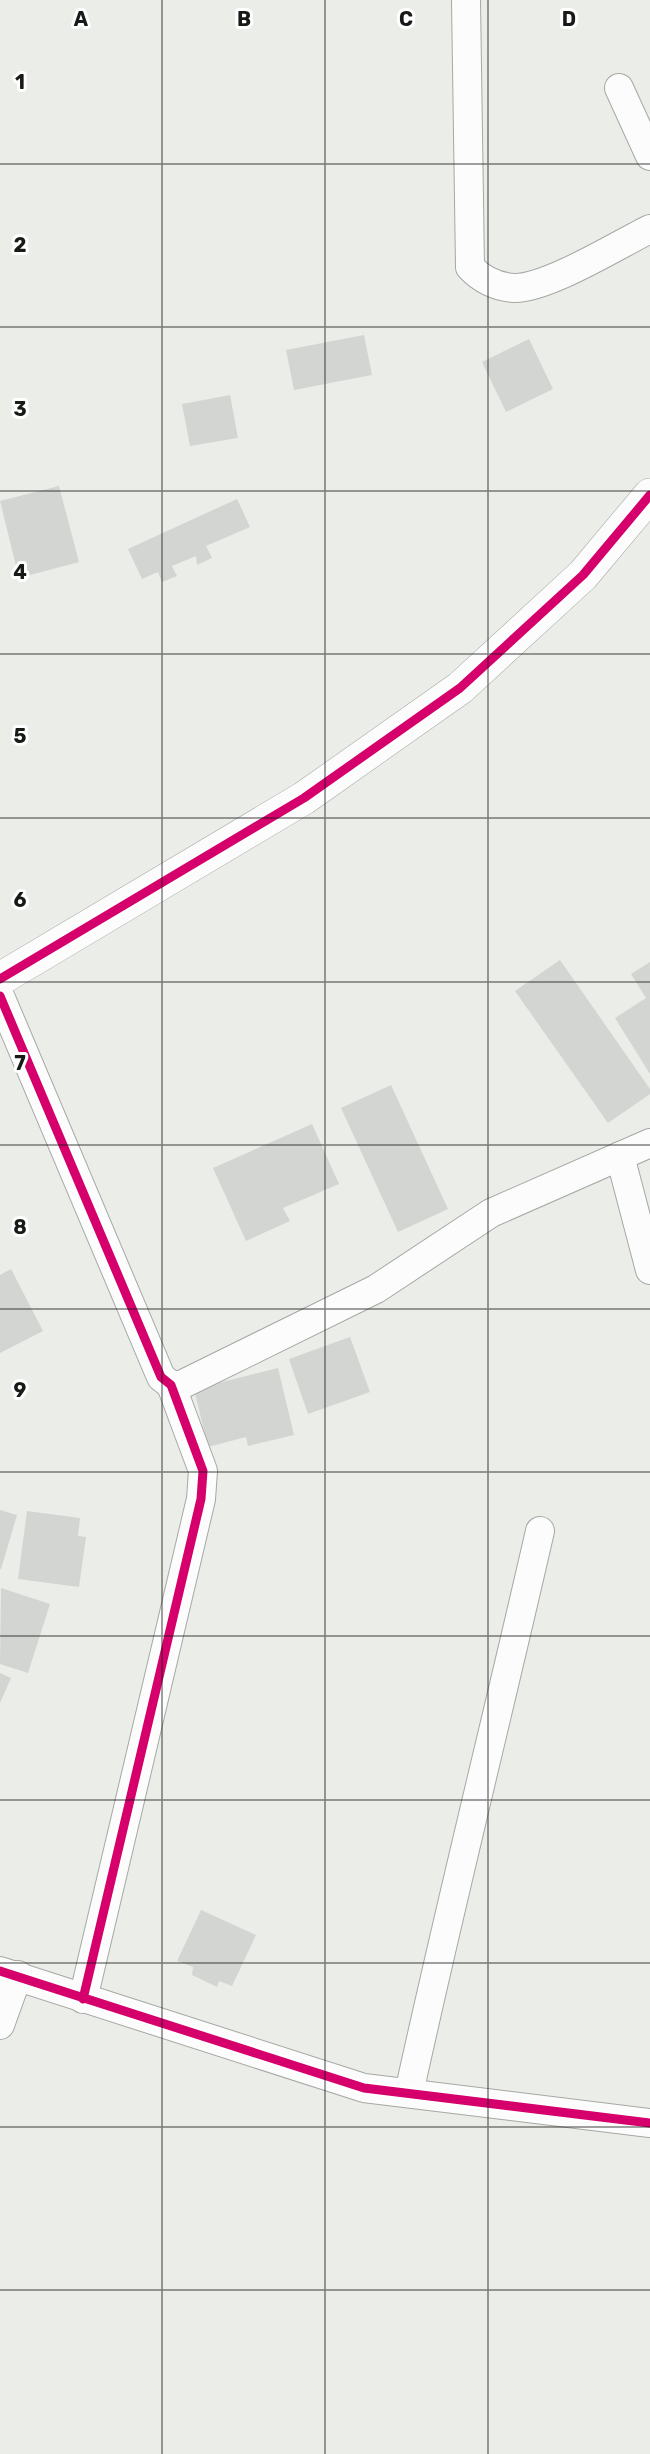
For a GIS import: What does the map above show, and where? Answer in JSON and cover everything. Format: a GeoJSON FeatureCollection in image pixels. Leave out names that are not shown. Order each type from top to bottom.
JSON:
{"type":"FeatureCollection","features":[{"type":"Feature","properties":{"kind":"street"},"geometry":{"type":"LineString","coordinates":[[466,0],[470,267],[482,279],[514,288],[541,284],[650,229]]}},
{"type":"Feature","properties":{"kind":"street"},"geometry":{"type":"LineString","coordinates":[[619,87],[650,156]]}},
{"type":"Feature","properties":{"kind":"street"},"geometry":{"type":"LineString","coordinates":[[0,978],[304,798],[459,688],[583,575],[650,495]]}},
{"type":"Feature","properties":{"kind":"street"},"geometry":{"type":"LineString","coordinates":[[0,996],[161,1377],[171,1385],[203,1471],[201,1499],[84,1999]]}},
{"type":"Feature","properties":{"kind":"street"},"geometry":{"type":"LineString","coordinates":[[171,1385],[181,1384],[376,1289],[491,1213],[650,1143]]}},
{"type":"Feature","properties":{"kind":"street"},"geometry":{"type":"LineString","coordinates":[[620,1156],[650,1270]]}},
{"type":"Feature","properties":{"kind":"street"},"geometry":{"type":"LineString","coordinates":[[409,2093],[450,1906],[479,1798],[540,1532]]}},
{"type":"Feature","properties":{"kind":"street"},"geometry":{"type":"LineString","coordinates":[[0,2025],[9,1973],[364,2088],[650,2123]]}},
{"type":"Feature","properties":{"kind":"building"},"geometry":{"type":"Polygon","coordinates":[[[364,335],[372,375],[294,390],[286,350],[364,335]]]}},
{"type":"Feature","properties":{"kind":"building"},"geometry":{"type":"Polygon","coordinates":[[[529,339],[553,389],[506,412],[482,362],[529,339]]]}},
{"type":"Feature","properties":{"kind":"building"},"geometry":{"type":"Polygon","coordinates":[[[230,395],[238,438],[190,446],[182,404],[230,395]]]}},
{"type":"Feature","properties":{"kind":"building"},"geometry":{"type":"Polygon","coordinates":[[[59,486],[79,562],[19,578],[0,501],[59,486]]]}},
{"type":"Feature","properties":{"kind":"building"},"geometry":{"type":"Polygon","coordinates":[[[237,499],[250,527],[206,546],[212,558],[197,565],[196,556],[172,566],[177,576],[162,582],[158,572],[142,579],[128,549],[237,499]]]}},
{"type":"Feature","properties":{"kind":"building"},"geometry":{"type":"Polygon","coordinates":[[[560,960],[650,1089],[650,1094],[608,1123],[515,991],[560,960]]]}},
{"type":"Feature","properties":{"kind":"building"},"geometry":{"type":"Polygon","coordinates":[[[650,962],[650,1074],[615,1018],[646,998],[631,974],[650,962]]]}},
{"type":"Feature","properties":{"kind":"building"},"geometry":{"type":"Polygon","coordinates":[[[391,1085],[448,1209],[398,1232],[341,1108],[391,1085]]]}},
{"type":"Feature","properties":{"kind":"building"},"geometry":{"type":"Polygon","coordinates":[[[312,1124],[339,1184],[283,1208],[290,1221],[246,1241],[213,1168],[312,1124]]]}},
{"type":"Feature","properties":{"kind":"building"},"geometry":{"type":"Polygon","coordinates":[[[11,1269],[43,1331],[0,1353],[0,1275],[11,1269]]]}},
{"type":"Feature","properties":{"kind":"building"},"geometry":{"type":"Polygon","coordinates":[[[350,1337],[370,1392],[308,1414],[289,1359],[350,1337]]]}},
{"type":"Feature","properties":{"kind":"building"},"geometry":{"type":"Polygon","coordinates":[[[278,1368],[294,1435],[248,1446],[246,1437],[208,1447],[194,1389],[278,1368]]]}},
{"type":"Feature","properties":{"kind":"building"},"geometry":{"type":"Polygon","coordinates":[[[0,1510],[17,1515],[1,1569],[0,1569],[0,1510]]]}},
{"type":"Feature","properties":{"kind":"building"},"geometry":{"type":"Polygon","coordinates":[[[27,1511],[80,1518],[78,1536],[86,1537],[79,1587],[18,1579],[27,1511]]]}},
{"type":"Feature","properties":{"kind":"building"},"geometry":{"type":"Polygon","coordinates":[[[1,1588],[50,1604],[28,1673],[0,1664],[1,1588]]]}},
{"type":"Feature","properties":{"kind":"building"},"geometry":{"type":"Polygon","coordinates":[[[0,1673],[11,1678],[0,1703],[0,1673]]]}},
{"type":"Feature","properties":{"kind":"building"},"geometry":{"type":"Polygon","coordinates":[[[201,1910],[256,1935],[232,1986],[219,1981],[217,1987],[192,1975],[193,1967],[177,1961],[201,1910]]]}},
{"type":"Feature","properties":{"kind":"cycle path"},"geometry":{"type":"LineString","coordinates":[[0,979],[304,798],[460,688],[583,575],[650,495]]}},
{"type":"Feature","properties":{"kind":"cycle path"},"geometry":{"type":"LineString","coordinates":[[0,996],[161,1377],[171,1385],[203,1471],[201,1499],[83,1999]]}},
{"type":"Feature","properties":{"kind":"cycle path"},"geometry":{"type":"LineString","coordinates":[[0,1971],[364,2088],[650,2123]]}}]}
